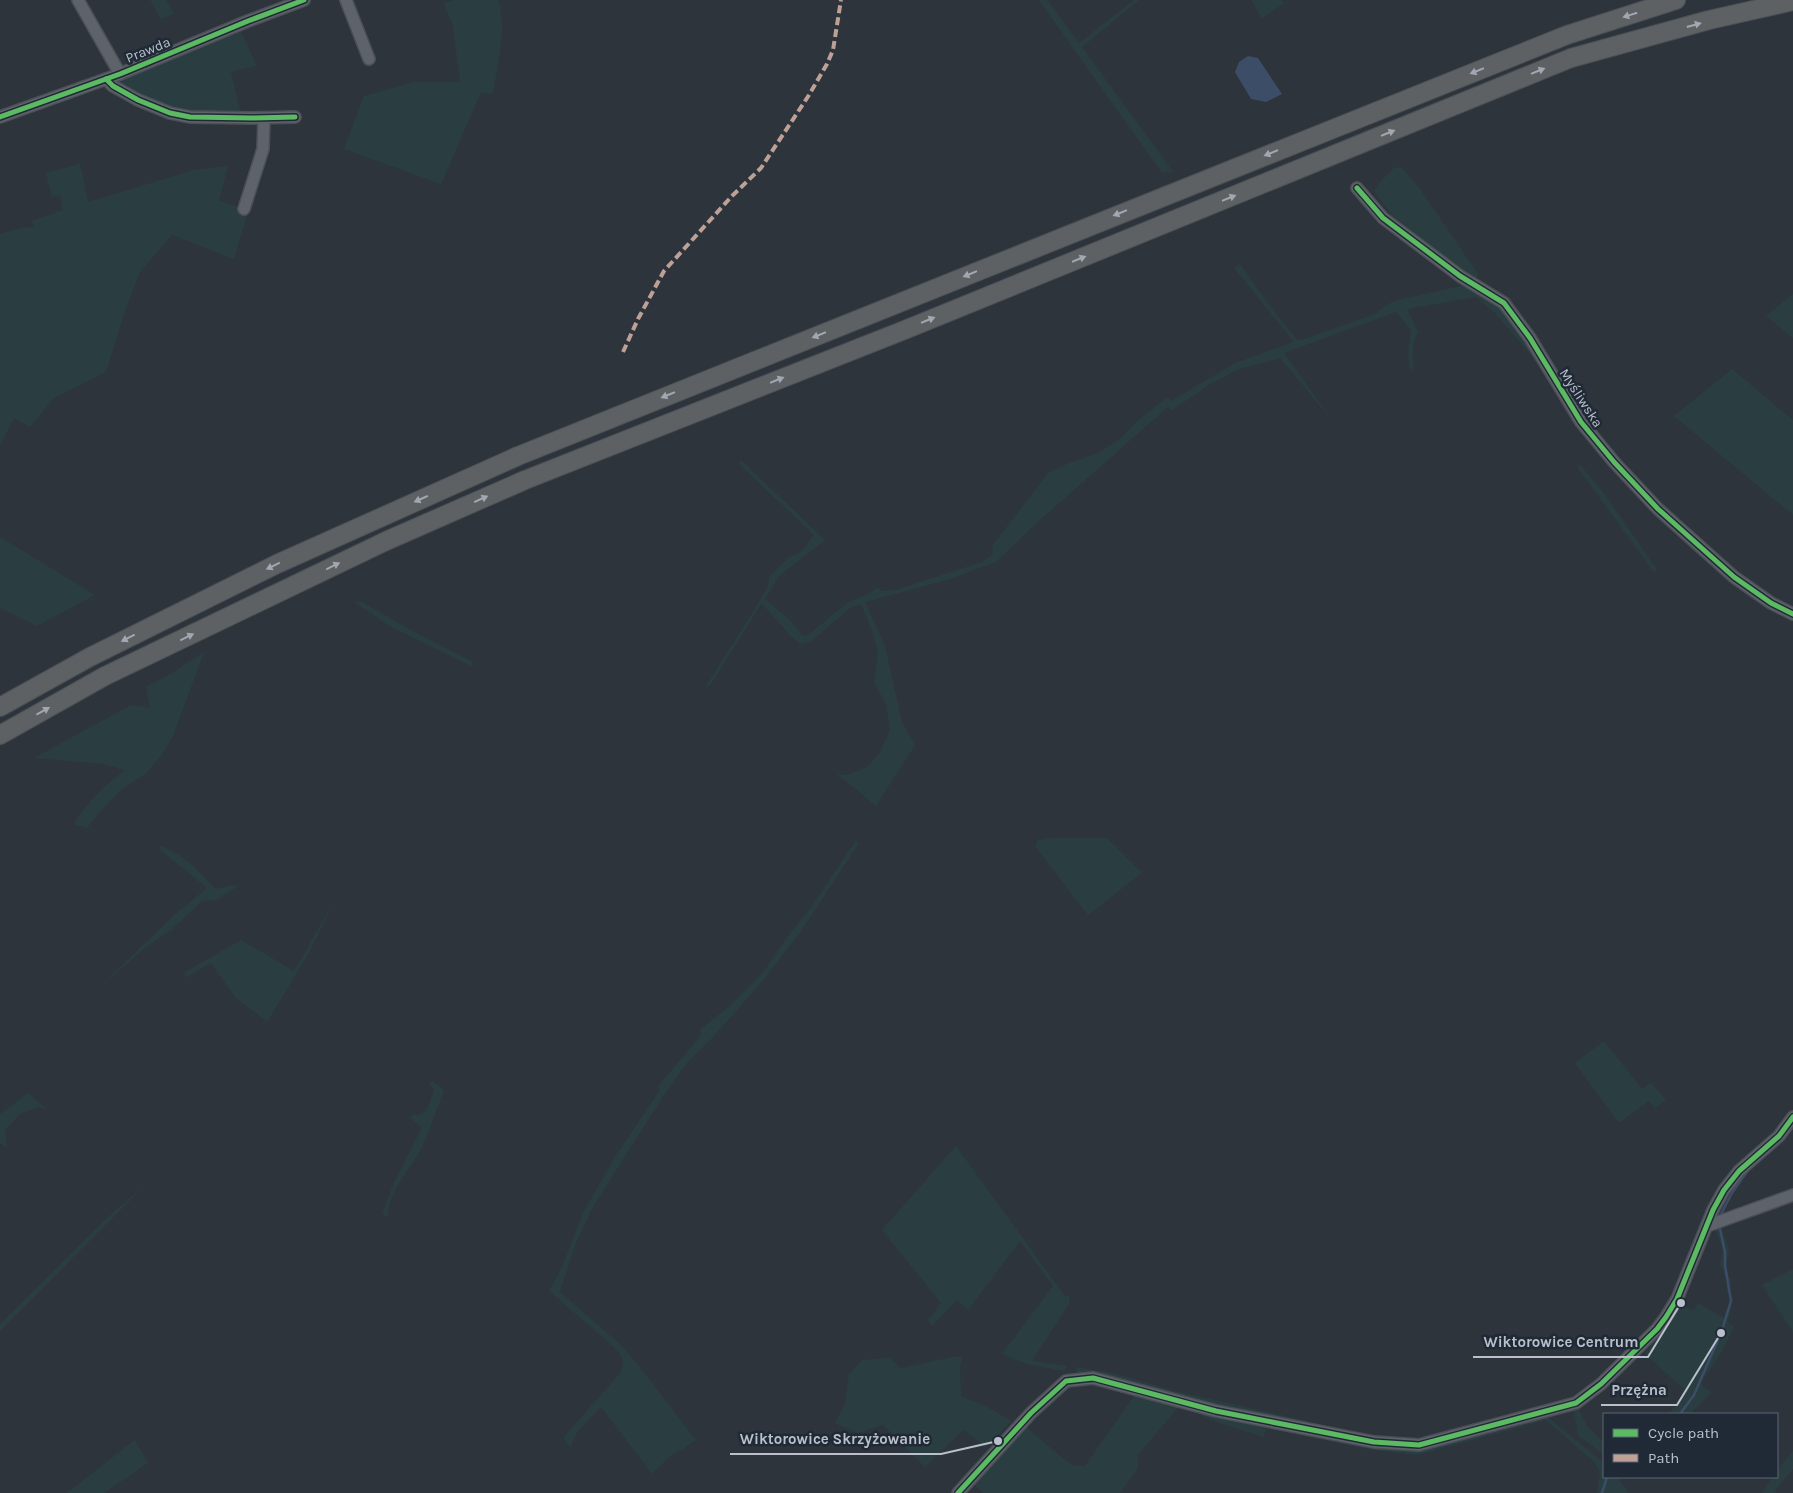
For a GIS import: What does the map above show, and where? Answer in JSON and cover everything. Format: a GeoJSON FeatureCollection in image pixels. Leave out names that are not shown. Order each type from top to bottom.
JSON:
{"type":"FeatureCollection","features":[{"type":"Feature","properties":{"kind":"highway"},"geometry":{"type":"LineString","coordinates":[[0,707],[90,657],[277,564],[518,456],[1567,35],[1676,0]]}},
{"type":"Feature","properties":{"kind":"highway"},"geometry":{"type":"LineString","coordinates":[[0,735],[105,676],[386,541],[516,484],[907,329],[1571,58],[1709,20],[1793,1]]}},
{"type":"Feature","properties":{"kind":"street"},"geometry":{"type":"LineString","coordinates":[[78,0],[120,74]]}},
{"type":"Feature","properties":{"kind":"street","name":"Prawda"},"geometry":{"type":"LineString","coordinates":[[0,117],[120,74],[304,0]]}},
{"type":"Feature","properties":{"kind":"street"},"geometry":{"type":"LineString","coordinates":[[346,0],[369,59]]}},
{"type":"Feature","properties":{"kind":"street"},"geometry":{"type":"LineString","coordinates":[[106,79],[122,92],[170,113],[190,117],[296,117]]}},
{"type":"Feature","properties":{"kind":"street"},"geometry":{"type":"LineString","coordinates":[[244,208],[263,149],[264,118]]}},
{"type":"Feature","properties":{"kind":"street","name":"Myśliwska"},"geometry":{"type":"LineString","coordinates":[[1357,188],[1384,218],[1460,276],[1504,303],[1530,338],[1582,422],[1614,462],[1658,509],[1734,577],[1771,603],[1793,614]]}},
{"type":"Feature","properties":{"kind":"street"},"geometry":{"type":"LineString","coordinates":[[958,1493],[1031,1413],[1066,1381],[1076,1379],[1093,1378],[1216,1411],[1374,1442],[1398,1444],[1420,1445],[1576,1403],[1602,1384],[1657,1329],[1666,1317],[1686,1280],[1713,1210],[1724,1190],[1739,1171],[1779,1136],[1793,1117]]}},
{"type":"Feature","properties":{"kind":"street"},"geometry":{"type":"LineString","coordinates":[[1707,1226],[1793,1195]]}},
{"type":"Feature","properties":{"kind":"green space"},"geometry":{"type":"Polygon","coordinates":[[[150,0],[166,0],[174,14],[161,19],[150,0]]]}},
{"type":"Feature","properties":{"kind":"green space"},"geometry":{"type":"Polygon","coordinates":[[[454,0],[498,0],[501,11],[502,35],[493,94],[481,92],[441,184],[344,149],[364,96],[414,82],[460,82],[453,26],[444,3],[454,0]]]}},
{"type":"Feature","properties":{"kind":"green space"},"geometry":{"type":"Polygon","coordinates":[[[1039,0],[1047,0],[1079,43],[1134,0],[1139,0],[1082,47],[1173,172],[1162,173],[1039,0]]]}},
{"type":"Feature","properties":{"kind":"green space"},"geometry":{"type":"Polygon","coordinates":[[[1251,0],[1281,0],[1284,3],[1262,19],[1251,0]]]}},
{"type":"Feature","properties":{"kind":"green space"},"geometry":{"type":"Polygon","coordinates":[[[241,32],[257,66],[231,72],[241,114],[196,114],[166,109],[121,88],[118,80],[241,32]]]}},
{"type":"Feature","properties":{"kind":"green space"},"geometry":{"type":"Polygon","coordinates":[[[80,164],[88,202],[194,170],[228,166],[219,200],[248,211],[234,259],[172,235],[140,272],[126,308],[106,372],[54,398],[30,427],[14,418],[0,445],[0,234],[21,228],[34,227],[32,221],[63,210],[60,195],[52,197],[46,173],[80,164]]]}},
{"type":"Feature","properties":{"kind":"green space"},"geometry":{"type":"Polygon","coordinates":[[[1395,167],[1402,168],[1420,189],[1478,274],[1477,278],[1468,274],[1439,253],[1391,214],[1374,191],[1395,167]]]}},
{"type":"Feature","properties":{"kind":"green space"},"geometry":{"type":"Polygon","coordinates":[[[1240,264],[1272,309],[1298,341],[1375,314],[1390,303],[1402,299],[1466,285],[1470,291],[1475,292],[1501,309],[1526,337],[1620,472],[1616,475],[1563,404],[1539,365],[1496,314],[1476,297],[1407,309],[1418,332],[1413,345],[1413,371],[1409,367],[1408,351],[1411,331],[1396,312],[1284,353],[1335,424],[1280,358],[1239,369],[1212,383],[1172,410],[1168,407],[1040,520],[996,562],[947,580],[865,602],[885,646],[902,722],[915,745],[876,806],[837,774],[847,775],[867,767],[879,754],[890,730],[886,704],[874,683],[878,654],[873,633],[861,604],[850,608],[810,642],[800,644],[761,604],[711,684],[703,691],[759,602],[768,586],[769,577],[789,557],[801,552],[814,535],[739,464],[741,460],[825,540],[779,576],[765,599],[791,621],[803,636],[808,635],[847,603],[870,593],[877,587],[882,591],[896,590],[982,562],[992,555],[993,545],[1048,473],[1100,452],[1122,437],[1135,423],[1167,397],[1171,401],[1235,363],[1294,342],[1234,268],[1240,264]]]}},
{"type":"Feature","properties":{"kind":"green space"},"geometry":{"type":"Polygon","coordinates":[[[1793,294],[1793,338],[1766,316],[1793,294]]]}},
{"type":"Feature","properties":{"kind":"green space"},"geometry":{"type":"Polygon","coordinates":[[[1732,369],[1793,420],[1793,515],[1674,416],[1732,369]]]}},
{"type":"Feature","properties":{"kind":"green space"},"geometry":{"type":"Polygon","coordinates":[[[1580,465],[1601,489],[1657,570],[1654,572],[1577,467],[1580,465]]]}},
{"type":"Feature","properties":{"kind":"green space"},"geometry":{"type":"Polygon","coordinates":[[[0,537],[95,595],[37,626],[0,608],[0,537]]]}},
{"type":"Feature","properties":{"kind":"green space"},"geometry":{"type":"Polygon","coordinates":[[[354,602],[362,602],[473,662],[471,666],[391,627],[354,602]]]}},
{"type":"Feature","properties":{"kind":"green space"},"geometry":{"type":"Polygon","coordinates":[[[204,652],[173,736],[162,755],[144,775],[122,789],[87,828],[74,824],[97,794],[125,770],[103,764],[34,758],[131,705],[150,708],[146,687],[174,672],[204,652]]]}},
{"type":"Feature","properties":{"kind":"green space"},"geometry":{"type":"Polygon","coordinates":[[[1050,838],[1107,838],[1142,873],[1088,915],[1035,846],[1038,840],[1050,838]]]}},
{"type":"Feature","properties":{"kind":"green space"},"geometry":{"type":"Polygon","coordinates":[[[856,840],[859,843],[802,930],[760,984],[714,1036],[687,1063],[664,1095],[593,1207],[575,1245],[560,1292],[620,1344],[696,1440],[670,1456],[652,1474],[601,1407],[578,1431],[570,1447],[563,1438],[621,1372],[623,1364],[621,1356],[614,1347],[549,1291],[562,1267],[584,1211],[615,1157],[660,1090],[658,1086],[702,1034],[699,1030],[730,1006],[765,970],[788,936],[813,905],[856,840]]]}},
{"type":"Feature","properties":{"kind":"green space"},"geometry":{"type":"Polygon","coordinates":[[[161,846],[191,864],[215,889],[234,885],[237,887],[216,900],[202,901],[171,930],[147,946],[97,990],[173,916],[207,888],[158,848],[161,846]]]}},
{"type":"Feature","properties":{"kind":"green space"},"geometry":{"type":"Polygon","coordinates":[[[334,902],[309,953],[267,1022],[235,997],[211,963],[186,978],[185,972],[241,940],[294,971],[334,902]]]}},
{"type":"Feature","properties":{"kind":"green space"},"geometry":{"type":"Polygon","coordinates":[[[1604,1041],[1642,1089],[1651,1083],[1666,1100],[1655,1108],[1649,1101],[1619,1123],[1575,1063],[1604,1041]]]}},
{"type":"Feature","properties":{"kind":"green space"},"geometry":{"type":"Polygon","coordinates":[[[432,1081],[444,1090],[423,1145],[392,1197],[388,1217],[382,1214],[394,1183],[421,1130],[421,1127],[410,1117],[422,1114],[427,1108],[434,1090],[429,1084],[432,1081]]]}},
{"type":"Feature","properties":{"kind":"green space"},"geometry":{"type":"Polygon","coordinates":[[[28,1093],[47,1110],[38,1107],[20,1114],[5,1130],[7,1148],[0,1143],[0,1114],[28,1093]]]}},
{"type":"Feature","properties":{"kind":"green space"},"geometry":{"type":"Polygon","coordinates":[[[956,1146],[1064,1295],[1069,1296],[1069,1304],[1032,1361],[1068,1366],[1064,1371],[1026,1364],[1002,1354],[1053,1286],[1020,1241],[968,1310],[957,1300],[932,1326],[928,1320],[941,1303],[882,1230],[956,1146]]]}},
{"type":"Feature","properties":{"kind":"green space"},"geometry":{"type":"Polygon","coordinates":[[[147,1183],[0,1331],[0,1324],[105,1220],[147,1183]]]}},
{"type":"Feature","properties":{"kind":"green space"},"geometry":{"type":"Polygon","coordinates":[[[1720,1226],[1729,1248],[1726,1270],[1731,1281],[1730,1293],[1733,1298],[1728,1322],[1734,1327],[1720,1355],[1700,1383],[1711,1393],[1691,1413],[1670,1413],[1686,1391],[1645,1354],[1677,1312],[1680,1304],[1694,1311],[1698,1303],[1724,1318],[1731,1299],[1720,1264],[1723,1250],[1715,1229],[1720,1226]]]}},
{"type":"Feature","properties":{"kind":"green space"},"geometry":{"type":"Polygon","coordinates":[[[1793,1269],[1793,1332],[1762,1285],[1793,1269]]]}},
{"type":"Feature","properties":{"kind":"green space"},"geometry":{"type":"Polygon","coordinates":[[[962,1356],[960,1368],[961,1396],[993,1410],[1011,1421],[986,1447],[963,1430],[925,1467],[883,1425],[858,1433],[835,1423],[845,1404],[849,1374],[862,1360],[889,1358],[901,1368],[962,1356]]]}},
{"type":"Feature","properties":{"kind":"green space"},"geometry":{"type":"Polygon","coordinates":[[[1074,1367],[1113,1373],[1175,1391],[1308,1421],[1308,1425],[1210,1405],[1112,1377],[1078,1373],[1074,1367]]]}},
{"type":"Feature","properties":{"kind":"green space"},"geometry":{"type":"Polygon","coordinates":[[[1137,1392],[1181,1404],[1138,1455],[1138,1468],[1120,1493],[983,1493],[973,1483],[1026,1427],[1071,1465],[1085,1466],[1137,1392]]]}},
{"type":"Feature","properties":{"kind":"green space"},"geometry":{"type":"Polygon","coordinates":[[[1189,1408],[1398,1449],[1418,1449],[1545,1415],[1603,1462],[1603,1478],[1618,1478],[1629,1493],[1597,1493],[1600,1472],[1593,1461],[1546,1420],[1418,1455],[1372,1450],[1266,1428],[1264,1437],[1210,1420],[1189,1408]]]}},
{"type":"Feature","properties":{"kind":"green space"},"geometry":{"type":"Polygon","coordinates":[[[1579,1410],[1587,1426],[1603,1442],[1603,1454],[1578,1435],[1574,1411],[1579,1410]]]}},
{"type":"Feature","properties":{"kind":"green space"},"geometry":{"type":"Polygon","coordinates":[[[135,1440],[148,1463],[104,1493],[67,1493],[135,1440]]]}},
{"type":"Feature","properties":{"kind":"green space"},"geometry":{"type":"Polygon","coordinates":[[[1793,1451],[1793,1469],[1775,1493],[1762,1493],[1772,1478],[1778,1478],[1778,1469],[1793,1451]]]}},
{"type":"Feature","properties":{"kind":"water"},"geometry":{"type":"Polygon","coordinates":[[[1248,56],[1258,58],[1282,94],[1266,102],[1251,99],[1235,72],[1239,62],[1248,56]]]}},
{"type":"Feature","properties":{"kind":"waterway"},"geometry":{"type":"LineString","coordinates":[[1788,1133],[1793,1127]]}},
{"type":"Feature","properties":{"kind":"waterway"},"geometry":{"type":"LineString","coordinates":[[1719,1218],[1732,1193],[1749,1169]]}},
{"type":"Feature","properties":{"kind":"waterway"},"geometry":{"type":"LineString","coordinates":[[1681,1413],[1694,1395],[1721,1333],[1731,1301],[1720,1229]]}},
{"type":"Feature","properties":{"kind":"waterway"},"geometry":{"type":"LineString","coordinates":[[1602,1493],[1607,1478]]}},
{"type":"Feature","properties":{"kind":"marked path"},"geometry":{"type":"LineString","coordinates":[[623,352],[638,319],[664,271],[732,196],[761,168],[809,95],[833,50],[841,0]]}},
{"type":"Feature","properties":{"kind":"cycle path"},"geometry":{"type":"LineString","coordinates":[[0,117],[120,74],[304,0]]}},
{"type":"Feature","properties":{"kind":"cycle path"},"geometry":{"type":"LineString","coordinates":[[106,79],[113,86],[138,100],[170,113],[190,117],[295,117]]}},
{"type":"Feature","properties":{"kind":"cycle path"},"geometry":{"type":"LineString","coordinates":[[1357,188],[1383,218],[1460,276],[1504,303],[1530,338],[1581,422],[1614,462],[1658,509],[1734,577],[1771,603],[1793,614]]}},
{"type":"Feature","properties":{"kind":"cycle path"},"geometry":{"type":"LineString","coordinates":[[958,1493],[1031,1413],[1066,1381],[1093,1378],[1216,1411],[1374,1442],[1419,1445],[1576,1403],[1601,1384],[1657,1329],[1677,1299],[1713,1210],[1724,1190],[1739,1171],[1779,1136],[1793,1117]]}},
{"type":"Feature","properties":{"kind":"place","name":"Wiktorowice Centrum"},"geometry":{"type":"Point","coordinates":[1681,1303]}},
{"type":"Feature","properties":{"kind":"place","name":"Przężna"},"geometry":{"type":"Point","coordinates":[1721,1333]}},
{"type":"Feature","properties":{"kind":"place","name":"Wiktorowice Skrzyżowanie"},"geometry":{"type":"Point","coordinates":[998,1441]}}]}
